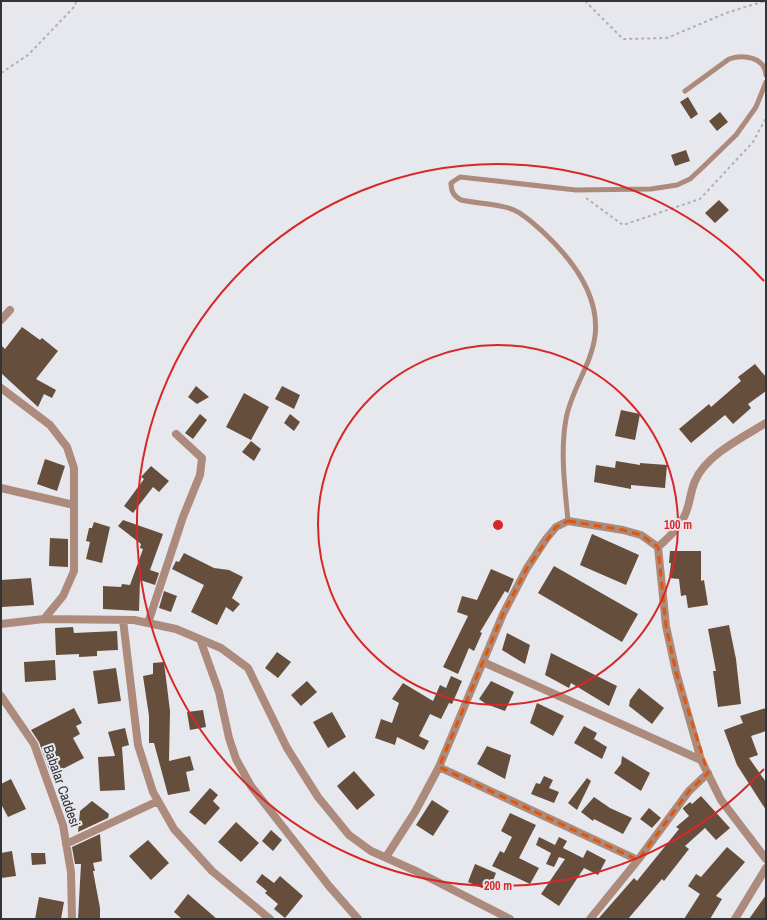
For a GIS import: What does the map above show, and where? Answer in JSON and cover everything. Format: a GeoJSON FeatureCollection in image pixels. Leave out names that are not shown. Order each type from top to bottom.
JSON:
{"type":"FeatureCollection","features":[{"type":"Feature","properties":{"kind":"street"},"geometry":{"type":"LineString","coordinates":[[1,320],[10,310]]}},
{"type":"Feature","properties":{"kind":"street"},"geometry":{"type":"LineString","coordinates":[[1,388],[50,425],[67,447],[74,468],[74,571],[63,596],[44,619]]}},
{"type":"Feature","properties":{"kind":"street"},"geometry":{"type":"LineString","coordinates":[[658,547],[674,532],[684,516],[695,480],[706,465],[730,444],[766,423]]}},
{"type":"Feature","properties":{"kind":"street"},"geometry":{"type":"LineString","coordinates":[[148,623],[183,517],[200,475],[202,458],[176,434]]}},
{"type":"Feature","properties":{"kind":"street"},"geometry":{"type":"LineString","coordinates":[[1,488],[74,505]]}},
{"type":"Feature","properties":{"kind":"street"},"geometry":{"type":"LineString","coordinates":[[386,857],[414,812],[439,767],[503,614],[527,568],[546,539],[556,527],[568,522],[623,530],[641,535],[658,547],[666,626],[676,672],[702,760],[721,800],[766,859]]}},
{"type":"Feature","properties":{"kind":"street"},"geometry":{"type":"LineString","coordinates":[[1,624],[44,619],[123,620],[148,623],[176,629],[221,648],[248,668],[287,748],[318,797],[349,835],[371,851],[418,872],[510,919]]}},
{"type":"Feature","properties":{"kind":"street"},"geometry":{"type":"LineString","coordinates":[[123,620],[138,745],[153,792],[174,829],[212,871],[270,919]]}},
{"type":"Feature","properties":{"kind":"street"},"geometry":{"type":"LineString","coordinates":[[200,639],[219,692],[228,738],[243,772],[251,786],[329,886],[358,919]]}},
{"type":"Feature","properties":{"kind":"street"},"geometry":{"type":"LineString","coordinates":[[483,662],[702,760]]}},
{"type":"Feature","properties":{"kind":"street","name":"Babalar Caddesi"},"geometry":{"type":"LineString","coordinates":[[1,696],[34,744],[63,825],[71,872],[72,919]]}},
{"type":"Feature","properties":{"kind":"street"},"geometry":{"type":"LineString","coordinates":[[439,767],[638,860]]}},
{"type":"Feature","properties":{"kind":"street"},"geometry":{"type":"LineString","coordinates":[[590,919],[638,860],[689,791],[708,773]]}},
{"type":"Feature","properties":{"kind":"street"},"geometry":{"type":"LineString","coordinates":[[66,844],[158,801]]}},
{"type":"Feature","properties":{"kind":"street"},"geometry":{"type":"LineString","coordinates":[[735,919],[766,868]]}},
{"type":"Feature","properties":{"kind":"lane"},"geometry":{"type":"LineString","coordinates":[[685,91],[729,59],[737,56],[756,60],[762,65],[766,75]]}},
{"type":"Feature","properties":{"kind":"lane"},"geometry":{"type":"LineString","coordinates":[[568,522],[565,493],[564,433],[566,417],[586,369],[595,337],[594,312],[589,296],[582,278],[569,259],[552,241],[522,214],[512,209],[461,200],[455,196],[451,190],[451,183],[460,177],[576,190],[614,191],[676,186],[690,179],[736,136],[756,107],[766,82]]}},
{"type":"Feature","properties":{"kind":"path"},"geometry":{"type":"LineString","coordinates":[[1,73],[28,55],[75,6],[76,1]]}},
{"type":"Feature","properties":{"kind":"path"},"geometry":{"type":"LineString","coordinates":[[585,1],[623,39],[667,38],[726,13],[765,1]]}},
{"type":"Feature","properties":{"kind":"highlighted area"},"geometry":{"type":"Polygon","coordinates":[[[568,521],[623,530],[641,535],[658,547],[666,626],[676,672],[708,773],[689,791],[638,860],[439,767],[503,614],[527,568],[556,527],[568,521]]]}},
{"type":"Feature","properties":{"kind":"building"},"geometry":{"type":"Polygon","coordinates":[[[688,97],[698,114],[691,119],[680,102],[688,97]]]}},
{"type":"Feature","properties":{"kind":"building"},"geometry":{"type":"Polygon","coordinates":[[[720,112],[728,122],[717,131],[709,121],[720,112]]]}},
{"type":"Feature","properties":{"kind":"building"},"geometry":{"type":"Polygon","coordinates":[[[686,150],[690,161],[675,166],[671,155],[686,150]]]}},
{"type":"Feature","properties":{"kind":"building"},"geometry":{"type":"Polygon","coordinates":[[[719,200],[729,210],[715,223],[705,213],[719,200]]]}},
{"type":"Feature","properties":{"kind":"building"},"geometry":{"type":"Polygon","coordinates":[[[22,327],[40,340],[42,338],[58,351],[36,379],[56,390],[52,398],[44,394],[38,407],[1,373],[1,345],[5,349],[22,327]]]}},
{"type":"Feature","properties":{"kind":"building"},"geometry":{"type":"Polygon","coordinates":[[[755,364],[766,377],[766,391],[748,404],[751,408],[733,424],[725,415],[691,443],[679,429],[709,404],[711,407],[741,381],[738,377],[755,364]]]}},
{"type":"Feature","properties":{"kind":"building"},"geometry":{"type":"Polygon","coordinates":[[[196,386],[209,397],[197,404],[188,397],[196,386]]]}},
{"type":"Feature","properties":{"kind":"building"},"geometry":{"type":"Polygon","coordinates":[[[282,386],[300,395],[294,409],[275,399],[282,386]]]}},
{"type":"Feature","properties":{"kind":"building"},"geometry":{"type":"Polygon","coordinates":[[[244,393],[269,407],[251,440],[226,427],[244,393]]]}},
{"type":"Feature","properties":{"kind":"building"},"geometry":{"type":"Polygon","coordinates":[[[621,410],[640,414],[635,440],[615,436],[621,410]]]}},
{"type":"Feature","properties":{"kind":"building"},"geometry":{"type":"Polygon","coordinates":[[[200,414],[207,420],[193,439],[185,433],[200,414]]]}},
{"type":"Feature","properties":{"kind":"building"},"geometry":{"type":"Polygon","coordinates":[[[290,414],[300,422],[294,431],[284,423],[290,414]]]}},
{"type":"Feature","properties":{"kind":"building"},"geometry":{"type":"Polygon","coordinates":[[[251,441],[261,449],[254,461],[242,452],[251,441]]]}},
{"type":"Feature","properties":{"kind":"building"},"geometry":{"type":"Polygon","coordinates":[[[45,459],[65,466],[57,491],[37,484],[45,459]]]}},
{"type":"Feature","properties":{"kind":"building"},"geometry":{"type":"Polygon","coordinates":[[[616,461],[640,465],[640,463],[667,465],[665,488],[631,485],[631,489],[594,482],[596,465],[615,468],[616,461]]]}},
{"type":"Feature","properties":{"kind":"building"},"geometry":{"type":"Polygon","coordinates":[[[151,466],[169,481],[159,492],[153,487],[133,513],[124,506],[144,479],[141,477],[151,466]]]}},
{"type":"Feature","properties":{"kind":"building"},"geometry":{"type":"Polygon","coordinates":[[[123,520],[163,534],[150,570],[159,573],[155,585],[140,580],[139,611],[103,609],[103,586],[121,587],[122,584],[130,585],[143,549],[140,548],[141,544],[118,526],[123,520]]]}},
{"type":"Feature","properties":{"kind":"building"},"geometry":{"type":"Polygon","coordinates":[[[94,522],[110,527],[102,563],[86,559],[90,542],[86,541],[89,528],[92,528],[94,522]]]}},
{"type":"Feature","properties":{"kind":"building"},"geometry":{"type":"Polygon","coordinates":[[[592,534],[639,555],[626,585],[580,565],[592,534]]]}},
{"type":"Feature","properties":{"kind":"building"},"geometry":{"type":"Polygon","coordinates":[[[50,538],[68,539],[68,567],[49,566],[50,538]]]}},
{"type":"Feature","properties":{"kind":"building"},"geometry":{"type":"Polygon","coordinates":[[[670,551],[701,551],[701,581],[704,580],[708,605],[688,608],[686,595],[681,596],[679,579],[669,578],[671,563],[669,563],[670,551]]]}},
{"type":"Feature","properties":{"kind":"building"},"geometry":{"type":"Polygon","coordinates":[[[184,553],[214,568],[229,570],[243,577],[232,598],[240,604],[233,612],[226,607],[217,625],[191,612],[204,585],[172,569],[176,561],[179,562],[184,553]]]}},
{"type":"Feature","properties":{"kind":"building"},"geometry":{"type":"Polygon","coordinates":[[[554,566],[638,614],[622,642],[538,593],[554,566]]]}},
{"type":"Feature","properties":{"kind":"building"},"geometry":{"type":"Polygon","coordinates":[[[491,569],[514,579],[508,593],[505,591],[480,632],[482,633],[474,651],[469,648],[458,674],[443,667],[468,616],[457,612],[462,596],[477,600],[491,569]]]}},
{"type":"Feature","properties":{"kind":"building"},"geometry":{"type":"Polygon","coordinates":[[[31,578],[34,605],[2,607],[1,580],[31,578]]]}},
{"type":"Feature","properties":{"kind":"building"},"geometry":{"type":"Polygon","coordinates":[[[164,591],[177,596],[171,612],[159,608],[164,591]]]}},
{"type":"Feature","properties":{"kind":"building"},"geometry":{"type":"Polygon","coordinates":[[[729,625],[736,659],[741,704],[718,707],[713,671],[716,671],[708,629],[729,625]]]}},
{"type":"Feature","properties":{"kind":"building"},"geometry":{"type":"Polygon","coordinates":[[[73,627],[74,633],[117,631],[118,650],[97,651],[97,656],[79,657],[79,654],[56,655],[55,628],[73,627]]]}},
{"type":"Feature","properties":{"kind":"building"},"geometry":{"type":"Polygon","coordinates":[[[507,633],[530,645],[525,664],[502,650],[507,633]]]}},
{"type":"Feature","properties":{"kind":"building"},"geometry":{"type":"Polygon","coordinates":[[[277,652],[291,662],[278,678],[265,668],[277,652]]]}},
{"type":"Feature","properties":{"kind":"building"},"geometry":{"type":"Polygon","coordinates":[[[551,653],[617,686],[609,706],[571,683],[569,688],[545,675],[551,653]]]}},
{"type":"Feature","properties":{"kind":"building"},"geometry":{"type":"Polygon","coordinates":[[[55,660],[56,680],[25,682],[24,662],[55,660]]]}},
{"type":"Feature","properties":{"kind":"building"},"geometry":{"type":"Polygon","coordinates":[[[164,662],[170,711],[169,761],[190,756],[194,770],[186,772],[190,791],[168,795],[154,743],[149,743],[149,716],[143,676],[153,674],[153,663],[164,662]]]}},
{"type":"Feature","properties":{"kind":"building"},"geometry":{"type":"Polygon","coordinates":[[[116,668],[121,701],[98,704],[93,671],[116,668]]]}},
{"type":"Feature","properties":{"kind":"building"},"geometry":{"type":"Polygon","coordinates":[[[451,676],[462,681],[452,704],[449,703],[441,719],[430,714],[419,736],[429,741],[424,750],[397,737],[395,745],[375,738],[381,719],[392,723],[399,703],[392,699],[403,683],[433,701],[440,685],[446,688],[451,676]]]}},
{"type":"Feature","properties":{"kind":"building"},"geometry":{"type":"Polygon","coordinates":[[[307,681],[317,692],[301,706],[291,695],[307,681]]]}},
{"type":"Feature","properties":{"kind":"building"},"geometry":{"type":"Polygon","coordinates":[[[491,681],[514,692],[505,711],[486,704],[479,699],[491,681]]]}},
{"type":"Feature","properties":{"kind":"building"},"geometry":{"type":"Polygon","coordinates":[[[639,688],[664,708],[652,724],[629,706],[630,700],[639,688]]]}},
{"type":"Feature","properties":{"kind":"building"},"geometry":{"type":"Polygon","coordinates":[[[537,703],[564,716],[553,736],[530,723],[537,703]]]}},
{"type":"Feature","properties":{"kind":"building"},"geometry":{"type":"Polygon","coordinates":[[[74,708],[82,723],[76,726],[80,734],[73,738],[84,758],[51,775],[39,742],[31,730],[74,708]]]}},
{"type":"Feature","properties":{"kind":"building"},"geometry":{"type":"Polygon","coordinates":[[[766,708],[766,731],[751,736],[758,755],[749,758],[766,782],[766,810],[737,765],[724,730],[743,723],[740,716],[766,708]]]}},
{"type":"Feature","properties":{"kind":"building"},"geometry":{"type":"Polygon","coordinates":[[[203,710],[206,727],[190,730],[187,712],[203,710]]]}},
{"type":"Feature","properties":{"kind":"building"},"geometry":{"type":"Polygon","coordinates":[[[332,712],[346,737],[328,748],[313,722],[332,712]]]}},
{"type":"Feature","properties":{"kind":"building"},"geometry":{"type":"Polygon","coordinates":[[[584,726],[597,733],[594,739],[607,747],[602,759],[574,743],[584,726]]]}},
{"type":"Feature","properties":{"kind":"building"},"geometry":{"type":"Polygon","coordinates":[[[125,728],[129,745],[122,747],[125,790],[100,791],[98,757],[115,756],[108,732],[125,728]]]}},
{"type":"Feature","properties":{"kind":"building"},"geometry":{"type":"Polygon","coordinates":[[[487,746],[511,755],[505,779],[477,764],[487,746]]]}},
{"type":"Feature","properties":{"kind":"building"},"geometry":{"type":"Polygon","coordinates":[[[622,756],[650,773],[641,791],[614,773],[621,764],[622,756]]]}},
{"type":"Feature","properties":{"kind":"building"},"geometry":{"type":"Polygon","coordinates":[[[354,771],[375,795],[357,810],[337,786],[354,771]]]}},
{"type":"Feature","properties":{"kind":"building"},"geometry":{"type":"Polygon","coordinates":[[[544,776],[553,780],[549,788],[559,792],[554,803],[531,794],[536,783],[540,784],[544,776]]]}},
{"type":"Feature","properties":{"kind":"building"},"geometry":{"type":"Polygon","coordinates":[[[587,778],[591,781],[577,810],[568,803],[587,778]]]}},
{"type":"Feature","properties":{"kind":"building"},"geometry":{"type":"Polygon","coordinates":[[[11,779],[26,809],[8,817],[1,804],[1,784],[11,779]]]}},
{"type":"Feature","properties":{"kind":"building"},"geometry":{"type":"Polygon","coordinates":[[[210,788],[218,795],[213,801],[220,808],[205,825],[189,812],[210,788]]]}},
{"type":"Feature","properties":{"kind":"building"},"geometry":{"type":"Polygon","coordinates":[[[701,796],[730,828],[716,840],[705,828],[685,846],[689,849],[664,881],[662,879],[628,919],[598,919],[634,878],[637,881],[679,829],[676,827],[689,816],[683,808],[690,802],[692,804],[701,796]]]}},
{"type":"Feature","properties":{"kind":"building"},"geometry":{"type":"Polygon","coordinates":[[[594,797],[610,808],[632,818],[623,834],[594,819],[593,821],[581,812],[594,797]]]}},
{"type":"Feature","properties":{"kind":"building"},"geometry":{"type":"Polygon","coordinates":[[[432,800],[449,811],[433,836],[416,825],[432,800]]]}},
{"type":"Feature","properties":{"kind":"building"},"geometry":{"type":"Polygon","coordinates":[[[92,801],[109,814],[108,818],[78,832],[80,811],[92,801]]]}},
{"type":"Feature","properties":{"kind":"building"},"geometry":{"type":"Polygon","coordinates":[[[649,808],[661,818],[652,828],[640,819],[649,808]]]}},
{"type":"Feature","properties":{"kind":"building"},"geometry":{"type":"Polygon","coordinates":[[[510,813],[536,825],[519,858],[539,868],[530,884],[492,866],[500,851],[504,853],[512,837],[501,831],[510,813]]]}},
{"type":"Feature","properties":{"kind":"building"},"geometry":{"type":"Polygon","coordinates":[[[236,822],[259,843],[241,862],[218,842],[236,822]]]}},
{"type":"Feature","properties":{"kind":"building"},"geometry":{"type":"Polygon","coordinates":[[[271,830],[282,840],[273,851],[262,841],[271,830]]]}},
{"type":"Feature","properties":{"kind":"building"},"geometry":{"type":"Polygon","coordinates":[[[100,834],[102,861],[93,863],[95,871],[93,871],[100,908],[100,919],[78,919],[81,864],[75,864],[72,847],[100,834]]]}},
{"type":"Feature","properties":{"kind":"building"},"geometry":{"type":"Polygon","coordinates":[[[539,837],[555,845],[559,837],[567,841],[563,848],[583,858],[587,850],[606,860],[598,875],[584,868],[559,906],[541,894],[565,859],[559,857],[554,867],[546,864],[551,853],[536,845],[539,837]]]}},
{"type":"Feature","properties":{"kind":"building"},"geometry":{"type":"Polygon","coordinates":[[[148,840],[169,863],[151,880],[129,856],[148,840]]]}},
{"type":"Feature","properties":{"kind":"building"},"geometry":{"type":"Polygon","coordinates":[[[727,847],[745,862],[716,896],[722,899],[710,919],[684,919],[700,894],[688,886],[696,874],[701,877],[727,847]]]}},
{"type":"Feature","properties":{"kind":"building"},"geometry":{"type":"Polygon","coordinates":[[[12,851],[16,876],[1,878],[1,853],[12,851]]]}},
{"type":"Feature","properties":{"kind":"building"},"geometry":{"type":"Polygon","coordinates":[[[31,853],[45,853],[46,864],[32,865],[31,853]]]}},
{"type":"Feature","properties":{"kind":"building"},"geometry":{"type":"Polygon","coordinates":[[[475,864],[496,873],[489,891],[468,882],[475,864]]]}},
{"type":"Feature","properties":{"kind":"building"},"geometry":{"type":"Polygon","coordinates":[[[262,874],[274,883],[280,876],[303,896],[285,918],[274,909],[278,904],[265,893],[267,891],[256,882],[262,874]]]}},
{"type":"Feature","properties":{"kind":"building"},"geometry":{"type":"Polygon","coordinates":[[[188,894],[217,919],[182,919],[174,912],[188,894]]]}},
{"type":"Feature","properties":{"kind":"building"},"geometry":{"type":"Polygon","coordinates":[[[766,895],[766,919],[749,919],[766,895]]]}},
{"type":"Feature","properties":{"kind":"building"},"geometry":{"type":"Polygon","coordinates":[[[39,897],[64,902],[61,919],[35,919],[39,897]]]}}]}
